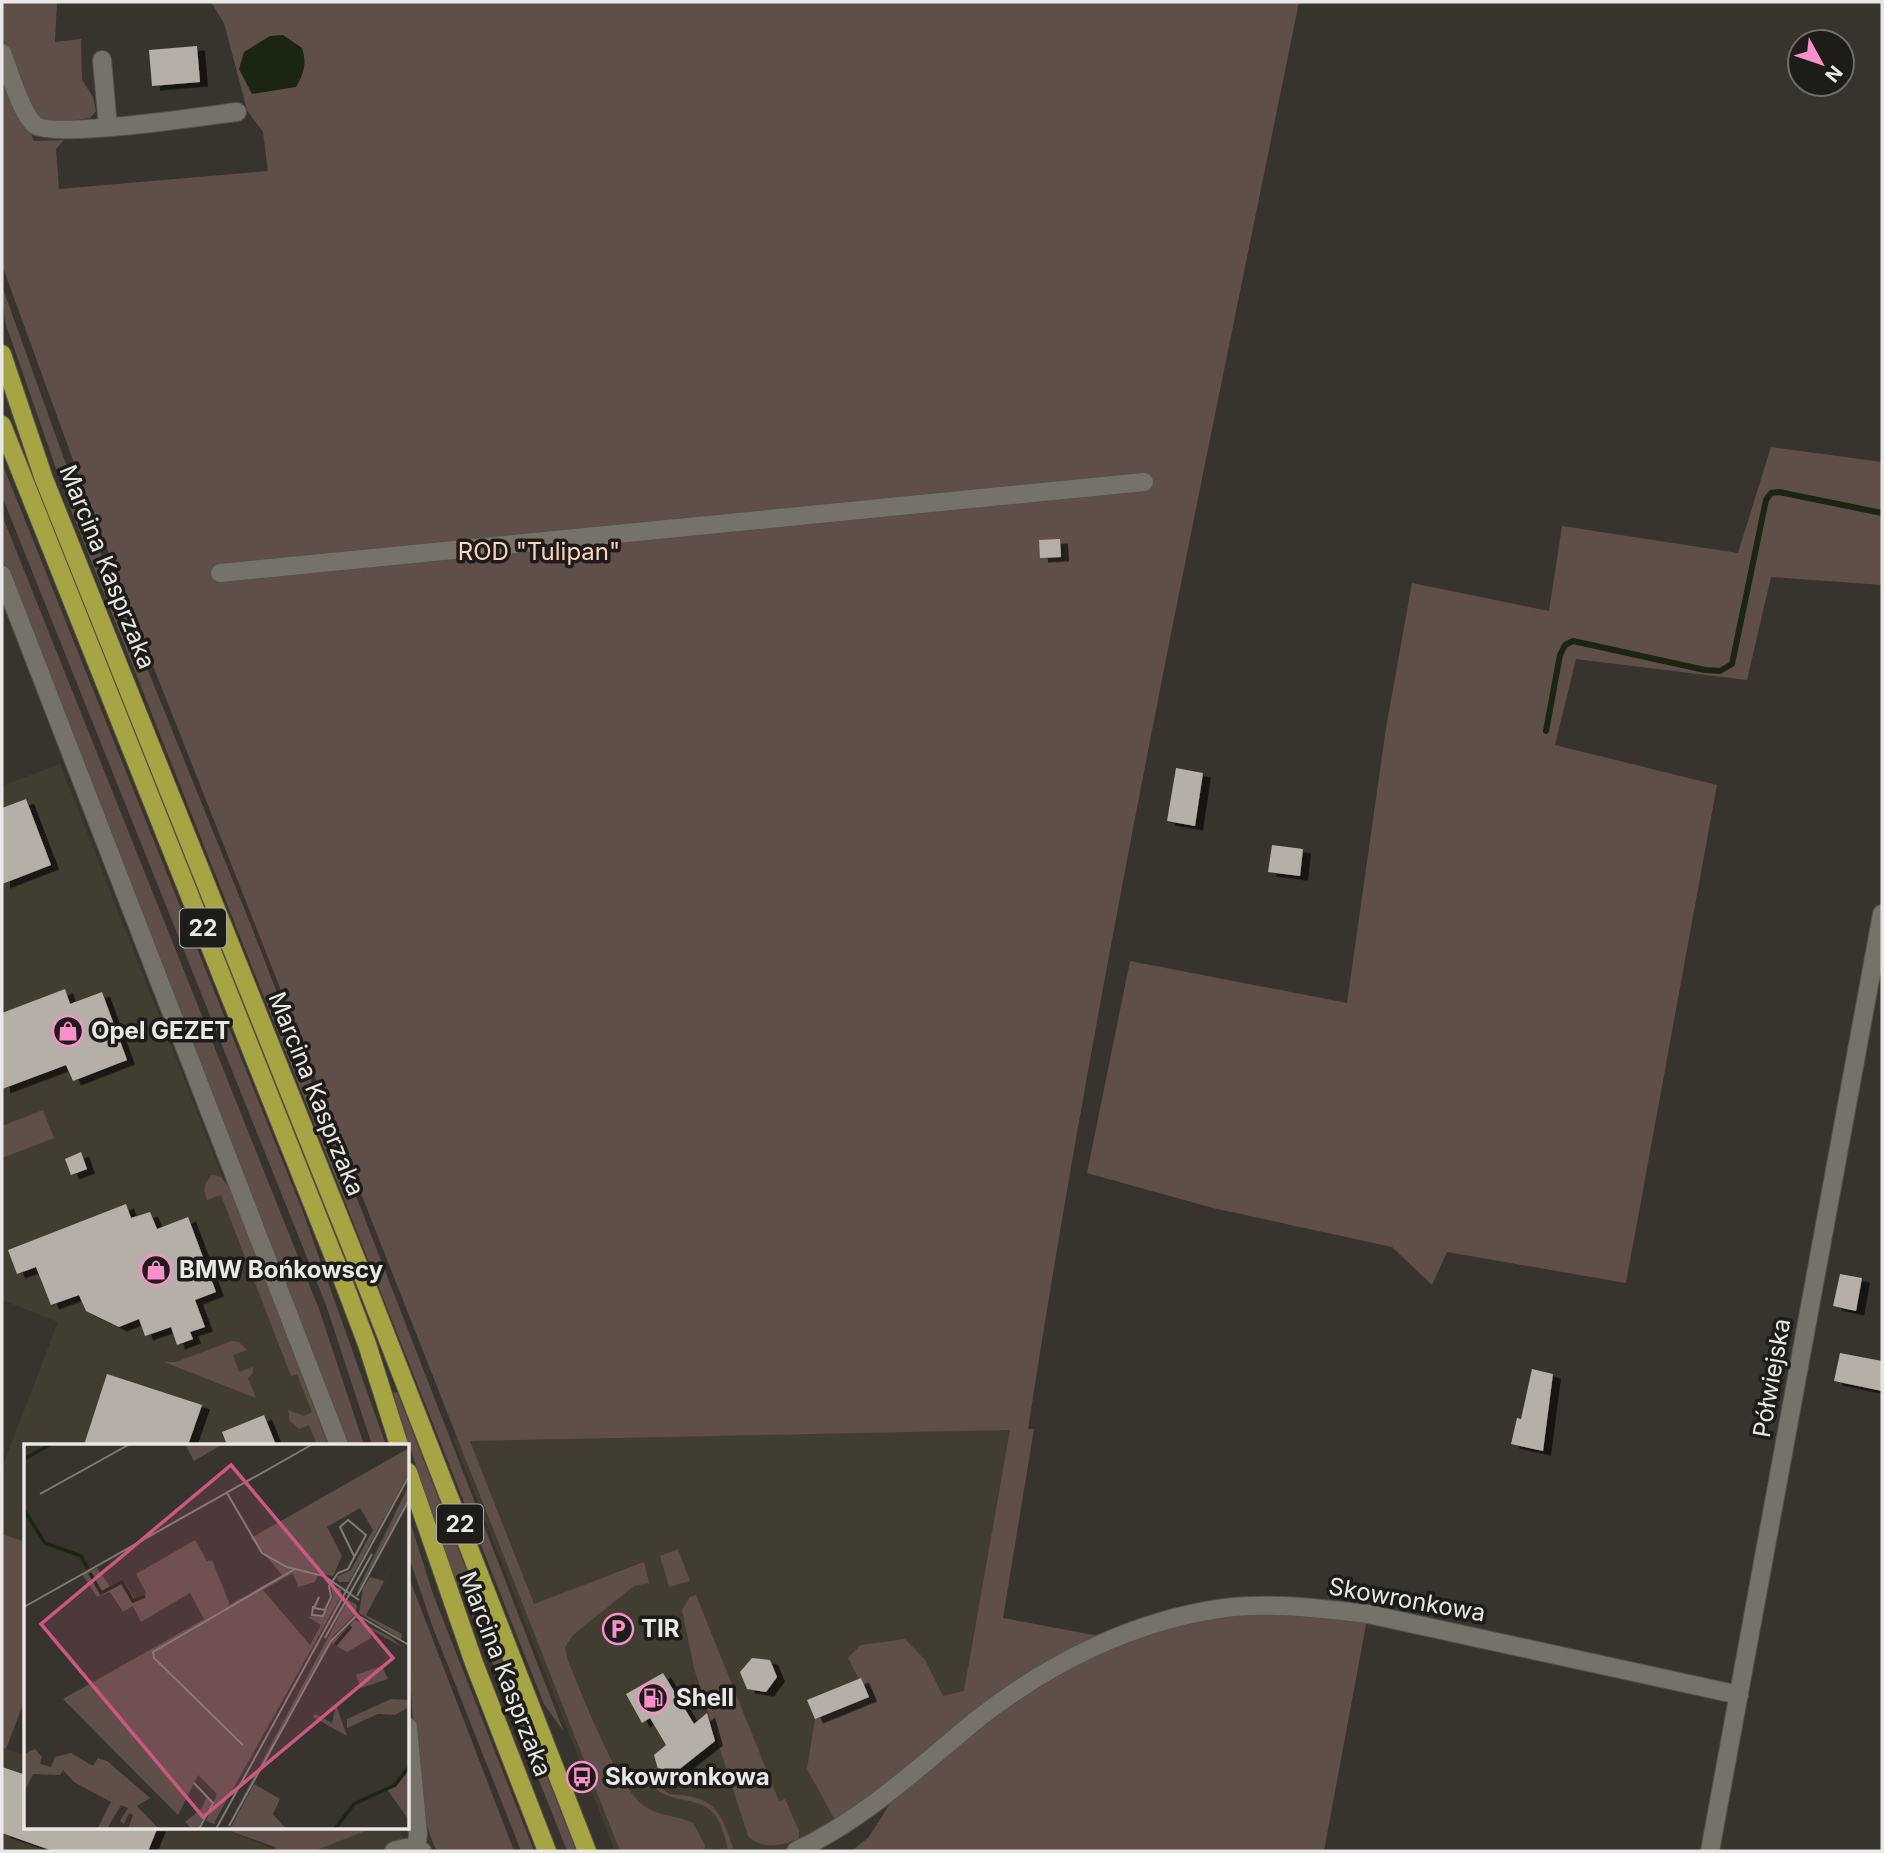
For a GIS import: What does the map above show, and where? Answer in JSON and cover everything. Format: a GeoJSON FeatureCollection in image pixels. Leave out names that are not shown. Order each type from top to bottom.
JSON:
{"type":"FeatureCollection","features":[{"type":"Feature","properties":{"kind":"main road","name":"Marcina Kasprzaka"},"geometry":{"type":"LineString","coordinates":[[2,354],[44,478],[372,1299],[587,1851]]}},
{"type":"Feature","properties":{"kind":"main road","name":"Marcina Kasprzaka"},"geometry":{"type":"LineString","coordinates":[[2,425],[337,1265],[367,1344],[399,1444]]}},
{"type":"Feature","properties":{"kind":"main road","name":"Marcina Kasprzaka"},"geometry":{"type":"LineString","coordinates":[[410,1478],[469,1651],[547,1851]]}},
{"type":"Feature","properties":{"kind":"street"},"geometry":{"type":"LineString","coordinates":[[2,53],[34,124],[44,129],[108,127],[237,112]]}},
{"type":"Feature","properties":{"kind":"street"},"geometry":{"type":"LineString","coordinates":[[102,60],[108,127]]}},
{"type":"Feature","properties":{"kind":"street"},"geometry":{"type":"LineString","coordinates":[[220,573],[1144,482]]}},
{"type":"Feature","properties":{"kind":"street"},"geometry":{"type":"LineString","coordinates":[[2,575],[339,1444]]}},
{"type":"Feature","properties":{"kind":"street","name":"Półwiejska"},"geometry":{"type":"LineString","coordinates":[[1710,1851],[1882,914]]}},
{"type":"Feature","properties":{"kind":"street","name":"Skowronkowa"},"geometry":{"type":"LineString","coordinates":[[796,1851],[857,1816],[1030,1679],[1087,1649],[1157,1622],[1226,1608],[1306,1607],[1368,1614],[1739,1695]]}},
{"type":"Feature","properties":{"kind":"street"},"geometry":{"type":"LineString","coordinates":[[394,1851],[419,1850],[410,1748]]}},
{"type":"Feature","properties":{"kind":"shaded area"},"geometry":{"type":"Polygon","coordinates":[[[283,35],[302,48],[304,64],[299,82],[296,87],[252,94],[239,69],[244,52],[270,36],[283,35]]]}},
{"type":"Feature","properties":{"kind":"shaded area"},"geometry":{"type":"Polygon","coordinates":[[[60,764],[328,1444],[24,1444],[24,1541],[2,1534],[2,1468],[58,1322],[2,1300],[2,786],[60,764]]]}},
{"type":"Feature","properties":{"kind":"shaded area"},"geometry":{"type":"Polygon","coordinates":[[[1034,1429],[979,1718],[796,1851],[615,1851],[453,1438],[470,1441],[1034,1429]]]}},
{"type":"Feature","properties":{"kind":"shaded area"},"geometry":{"type":"Polygon","coordinates":[[[2,1747],[24,1755],[24,1828],[222,1828],[279,1851],[2,1851],[2,1747]]]}},
{"type":"Feature","properties":{"kind":"shaded area"},"geometry":{"type":"Polygon","coordinates":[[[373,1828],[398,1828],[409,1851],[314,1851],[373,1828]]]}},
{"type":"Feature","properties":{"kind":"green space"},"geometry":{"type":"Polygon","coordinates":[[[2,2],[57,2],[55,42],[81,39],[82,80],[93,97],[96,111],[90,118],[48,124],[32,112],[2,36],[2,2]]]}},
{"type":"Feature","properties":{"kind":"green space","name":"ROD \"Tulipan\""},"geometry":{"type":"Polygon","coordinates":[[[211,2],[1299,2],[1155,714],[1088,1071],[1028,1429],[1034,1429],[1003,1618],[1115,1639],[1226,1608],[1368,1614],[1324,1851],[851,1851],[868,1838],[904,1782],[895,1779],[835,1820],[807,1769],[815,1719],[868,1697],[848,1658],[861,1645],[905,1639],[925,1660],[943,1696],[964,1691],[1010,1430],[470,1441],[534,1604],[644,1562],[649,1583],[634,1586],[573,1635],[565,1647],[568,1661],[613,1764],[636,1799],[652,1811],[693,1823],[705,1845],[704,1851],[620,1851],[85,493],[2,265],[2,63],[34,141],[64,140],[56,149],[59,189],[268,171],[263,132],[247,110],[224,23],[211,2]]]}},
{"type":"Feature","properties":{"kind":"green space"},"geometry":{"type":"Polygon","coordinates":[[[2,286],[76,492],[252,928],[564,1732],[544,1704],[67,500],[5,322],[2,286]]]}},
{"type":"Feature","properties":{"kind":"green space"},"geometry":{"type":"Polygon","coordinates":[[[1771,447],[1882,462],[1882,585],[1771,577],[1747,680],[1576,659],[1555,745],[1717,785],[1626,1283],[1447,1252],[1432,1285],[1392,1247],[1213,1208],[1087,1173],[1130,961],[1347,1003],[1386,728],[1412,583],[1549,611],[1562,526],[1738,553],[1771,447]]]}},
{"type":"Feature","properties":{"kind":"green space"},"geometry":{"type":"Polygon","coordinates":[[[2,463],[303,1212],[386,1444],[372,1444],[326,1305],[2,496],[2,463]]]}},
{"type":"Feature","properties":{"kind":"green space"},"geometry":{"type":"Polygon","coordinates":[[[2,515],[319,1309],[364,1444],[347,1444],[2,558],[2,515]]]}},
{"type":"Feature","properties":{"kind":"green space"},"geometry":{"type":"Polygon","coordinates":[[[43,1110],[54,1138],[2,1158],[2,1126],[43,1110]]]}},
{"type":"Feature","properties":{"kind":"green space"},"geometry":{"type":"Polygon","coordinates":[[[212,1175],[221,1177],[231,1190],[328,1444],[317,1444],[309,1425],[299,1429],[290,1421],[288,1410],[304,1416],[312,1412],[297,1374],[291,1376],[221,1195],[207,1200],[207,1181],[212,1175]]]}},
{"type":"Feature","properties":{"kind":"green space"},"geometry":{"type":"Polygon","coordinates":[[[232,1341],[239,1342],[247,1350],[233,1355],[239,1372],[253,1367],[253,1373],[248,1378],[256,1398],[164,1362],[176,1362],[232,1341]]]}},
{"type":"Feature","properties":{"kind":"green space"},"geometry":{"type":"Polygon","coordinates":[[[397,1392],[576,1851],[567,1851],[491,1659],[441,1545],[393,1393],[397,1392]]]}},
{"type":"Feature","properties":{"kind":"green space"},"geometry":{"type":"Polygon","coordinates":[[[410,1521],[433,1594],[534,1851],[521,1851],[432,1625],[410,1560],[410,1521]]]}},
{"type":"Feature","properties":{"kind":"green space"},"geometry":{"type":"Polygon","coordinates":[[[2,1534],[24,1541],[24,1701],[6,1749],[2,1747],[2,1534]]]}},
{"type":"Feature","properties":{"kind":"green space"},"geometry":{"type":"Polygon","coordinates":[[[678,1549],[690,1581],[669,1587],[660,1556],[678,1549]]]}},
{"type":"Feature","properties":{"kind":"green space"},"geometry":{"type":"Polygon","coordinates":[[[410,1580],[514,1851],[437,1851],[428,1829],[422,1798],[413,1718],[410,1580]]]}},
{"type":"Feature","properties":{"kind":"green space"},"geometry":{"type":"Polygon","coordinates":[[[696,1595],[779,1801],[785,1799],[799,1831],[799,1839],[779,1845],[766,1845],[748,1836],[694,1668],[682,1610],[690,1597],[696,1595]]]}},
{"type":"Feature","properties":{"kind":"green space"},"geometry":{"type":"Polygon","coordinates":[[[656,1768],[662,1788],[669,1794],[696,1798],[713,1807],[724,1823],[733,1848],[728,1850],[721,1825],[709,1809],[659,1791],[639,1769],[656,1768]]]}},
{"type":"Feature","properties":{"kind":"green space"},"geometry":{"type":"Polygon","coordinates":[[[222,1828],[373,1828],[314,1851],[275,1851],[275,1847],[222,1828]]]}},
{"type":"Feature","properties":{"kind":"building"},"geometry":{"type":"Polygon","coordinates":[[[197,46],[200,82],[152,86],[149,50],[197,46]]]}},
{"type":"Feature","properties":{"kind":"building"},"geometry":{"type":"Polygon","coordinates":[[[1060,539],[1061,557],[1040,558],[1039,540],[1060,539]]]}},
{"type":"Feature","properties":{"kind":"building"},"geometry":{"type":"Polygon","coordinates":[[[1176,768],[1203,773],[1195,826],[1167,821],[1176,768]]]}},
{"type":"Feature","properties":{"kind":"building"},"geometry":{"type":"Polygon","coordinates":[[[26,799],[51,865],[2,884],[2,808],[26,799]]]}},
{"type":"Feature","properties":{"kind":"building"},"geometry":{"type":"Polygon","coordinates":[[[1272,845],[1303,849],[1300,876],[1268,872],[1272,845]]]}},
{"type":"Feature","properties":{"kind":"building"},"geometry":{"type":"Polygon","coordinates":[[[65,989],[70,1004],[102,992],[127,1060],[73,1081],[66,1065],[2,1089],[2,1013],[65,989]]]}},
{"type":"Feature","properties":{"kind":"building"},"geometry":{"type":"Polygon","coordinates":[[[81,1152],[87,1169],[71,1175],[65,1159],[81,1152]]]}},
{"type":"Feature","properties":{"kind":"building"},"geometry":{"type":"Polygon","coordinates":[[[126,1204],[131,1218],[150,1212],[157,1229],[188,1217],[216,1292],[195,1300],[205,1327],[190,1332],[193,1339],[177,1345],[171,1327],[145,1336],[139,1319],[119,1327],[86,1311],[79,1295],[51,1305],[36,1267],[17,1274],[8,1250],[126,1204]]]}},
{"type":"Feature","properties":{"kind":"building"},"geometry":{"type":"Polygon","coordinates":[[[1840,1274],[1862,1278],[1856,1311],[1833,1306],[1840,1274]]]}},
{"type":"Feature","properties":{"kind":"building"},"geometry":{"type":"Polygon","coordinates":[[[1840,1353],[1882,1361],[1882,1391],[1834,1381],[1840,1353]]]}},
{"type":"Feature","properties":{"kind":"building"},"geometry":{"type":"Polygon","coordinates":[[[1532,1369],[1553,1374],[1543,1451],[1511,1444],[1517,1418],[1521,1419],[1532,1369]]]}},
{"type":"Feature","properties":{"kind":"building"},"geometry":{"type":"Polygon","coordinates":[[[107,1374],[202,1405],[188,1444],[84,1444],[107,1374]]]}},
{"type":"Feature","properties":{"kind":"building"},"geometry":{"type":"Polygon","coordinates":[[[264,1415],[276,1444],[227,1444],[222,1432],[264,1415]]]}},
{"type":"Feature","properties":{"kind":"building"},"geometry":{"type":"Polygon","coordinates":[[[752,1658],[770,1660],[777,1677],[766,1692],[747,1689],[740,1672],[752,1658]]]}},
{"type":"Feature","properties":{"kind":"building"},"geometry":{"type":"Polygon","coordinates":[[[663,1673],[694,1724],[707,1713],[715,1741],[662,1783],[654,1755],[666,1745],[650,1718],[642,1723],[626,1694],[663,1673]]]}},
{"type":"Feature","properties":{"kind":"building"},"geometry":{"type":"Polygon","coordinates":[[[861,1678],[869,1697],[815,1719],[807,1700],[861,1678]]]}},
{"type":"Feature","properties":{"kind":"building"},"geometry":{"type":"Polygon","coordinates":[[[2,1767],[24,1774],[24,1828],[158,1828],[148,1851],[53,1851],[2,1833],[2,1767]]]}},
{"type":"Feature","properties":{"kind":"waterway"},"geometry":{"type":"LineString","coordinates":[[1546,731],[1560,655],[1565,645],[1573,641],[1705,670],[1720,671],[1732,664],[1766,500],[1771,493],[1779,492],[1882,513]]}},
{"type":"Feature","properties":{"kind":"place","name":"Opel GEZET"},"geometry":{"type":"Point","coordinates":[68,1031]}},
{"type":"Feature","properties":{"kind":"place","name":"BMW Bońkowscy"},"geometry":{"type":"Point","coordinates":[156,1270]}},
{"type":"Feature","properties":{"kind":"place","name":"TIR"},"geometry":{"type":"Point","coordinates":[618,1629]}},
{"type":"Feature","properties":{"kind":"place","name":"Shell"},"geometry":{"type":"Point","coordinates":[653,1698]}},
{"type":"Feature","properties":{"kind":"place","name":"Skowronkowa"},"geometry":{"type":"Point","coordinates":[582,1777]}}]}
